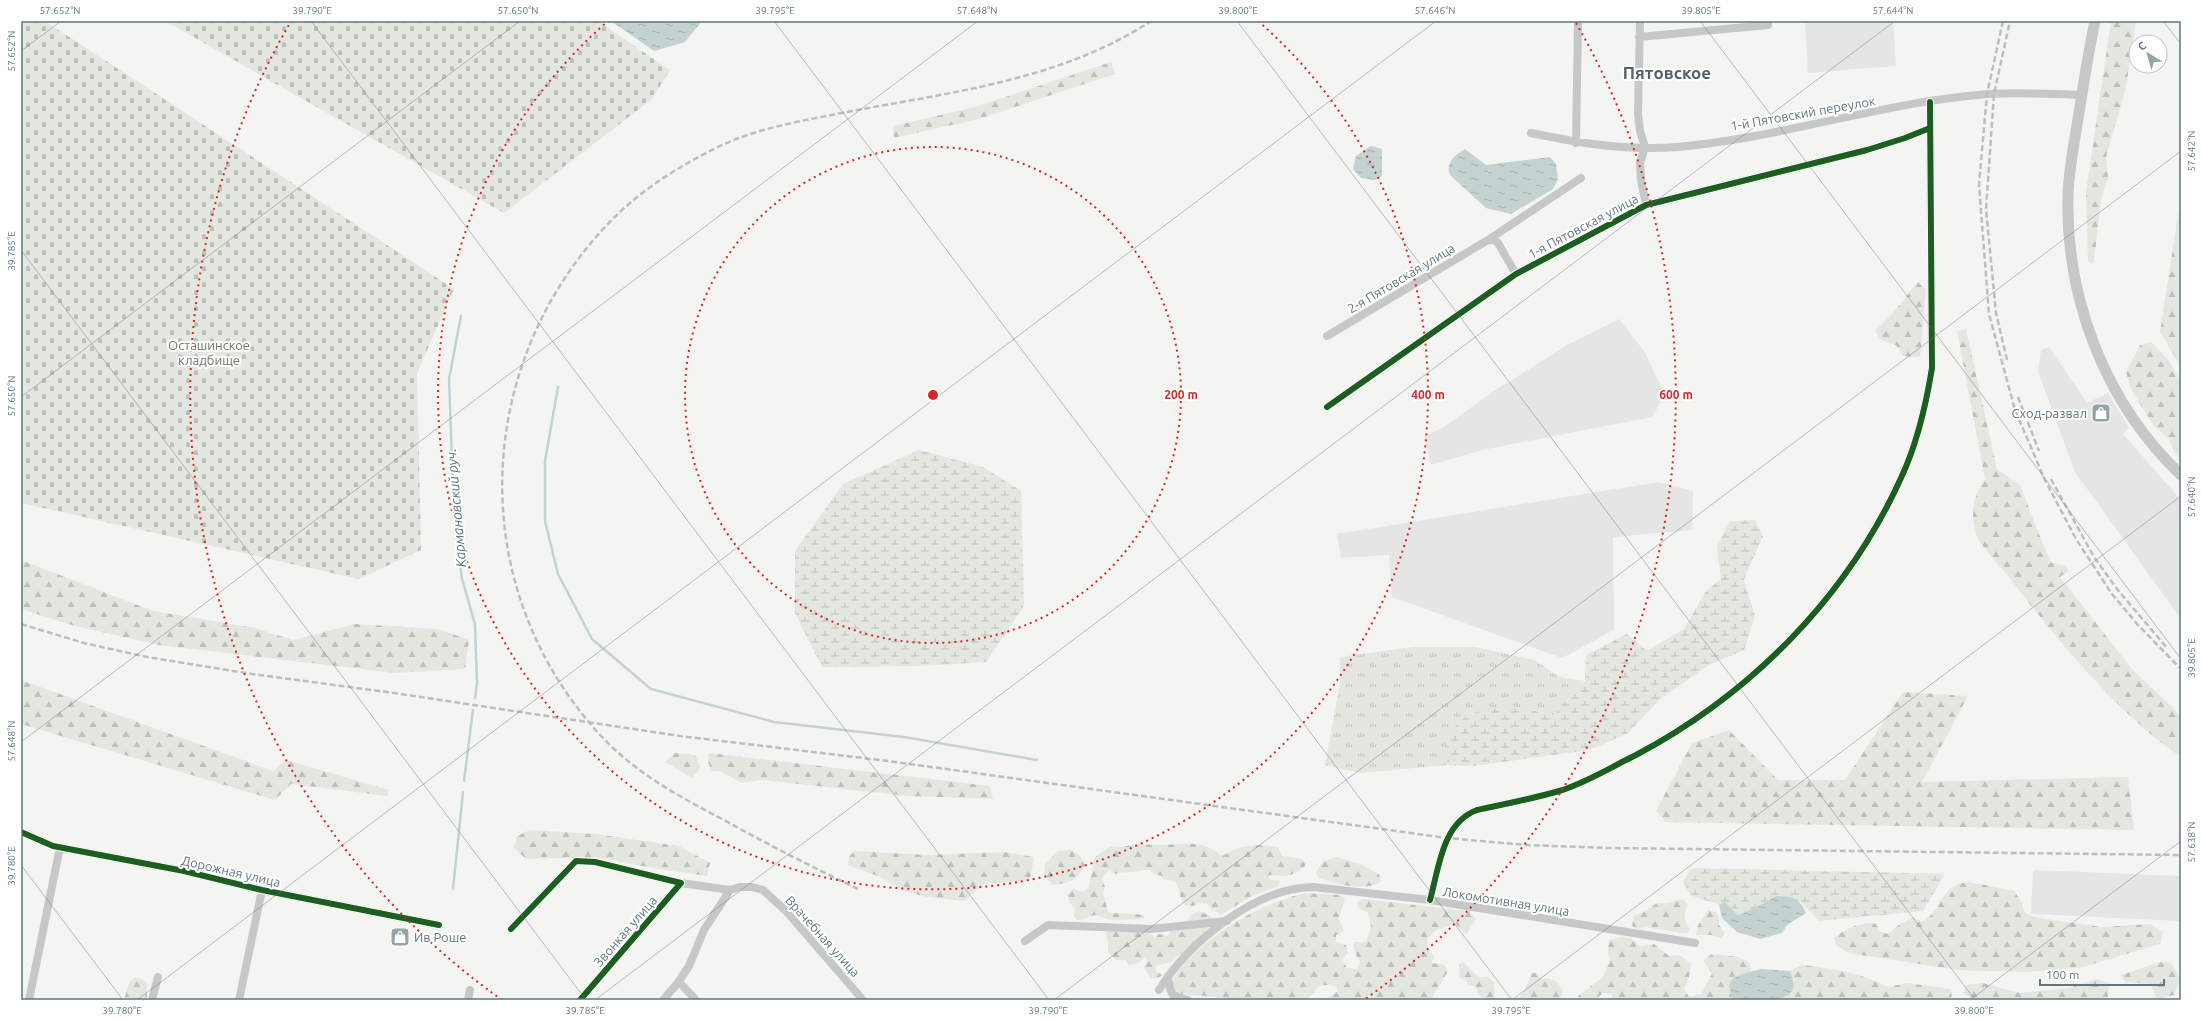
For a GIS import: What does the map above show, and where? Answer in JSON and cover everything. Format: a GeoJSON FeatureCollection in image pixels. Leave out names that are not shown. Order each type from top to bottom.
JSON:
{"type":"FeatureCollection","features":[{"type":"Feature","properties":{"kind":"street"},"geometry":{"type":"LineString","coordinates":[[1576,143],[1578,21]]}},
{"type":"Feature","properties":{"kind":"street"},"geometry":{"type":"LineString","coordinates":[[1640,21],[1638,114],[1640,131],[1645,147],[1640,163],[1641,180],[1646,205]]}},
{"type":"Feature","properties":{"kind":"street"},"geometry":{"type":"LineString","coordinates":[[2095,21],[2081,95],[2068,193],[2070,241],[2077,294],[2099,358],[2118,394],[2155,446],[2181,475]]}},
{"type":"Feature","properties":{"kind":"street"},"geometry":{"type":"LineString","coordinates":[[1639,37],[1768,25]]}},
{"type":"Feature","properties":{"kind":"street","name":"1-й Пятовский переулок"},"geometry":{"type":"LineString","coordinates":[[1531,133],[1576,143],[1608,147],[1677,147],[1737,138],[1930,102],[1987,94],[2081,95]]}},
{"type":"Feature","properties":{"kind":"street"},"geometry":{"type":"LineString","coordinates":[[1430,900],[1447,838],[1458,820],[1466,814],[1476,810],[1560,790],[1606,770],[1691,724],[1730,694],[1774,656],[1805,624],[1860,553],[1883,515],[1902,477],[1926,406],[1932,368],[1933,307],[1930,102]]}},
{"type":"Feature","properties":{"kind":"street","name":"1-я Пятовская улица"},"geometry":{"type":"LineString","coordinates":[[1327,407],[1516,274],[1646,205],[1867,150],[1930,128]]}},
{"type":"Feature","properties":{"kind":"street","name":"2-я Пятовская улица"},"geometry":{"type":"LineString","coordinates":[[1327,336],[1488,240],[1581,178]]}},
{"type":"Feature","properties":{"kind":"street"},"geometry":{"type":"LineString","coordinates":[[1488,240],[1494,240],[1498,243],[1516,274]]}},
{"type":"Feature","properties":{"kind":"street","name":"Дорожная улица"},"geometry":{"type":"LineString","coordinates":[[21,832],[60,847],[184,871],[262,890],[439,925]]}},
{"type":"Feature","properties":{"kind":"street"},"geometry":{"type":"LineString","coordinates":[[29,1000],[60,847]]}},
{"type":"Feature","properties":{"kind":"street","name":"Звонкая улица"},"geometry":{"type":"LineString","coordinates":[[511,929],[576,861],[594,862],[681,883],[580,1000]]}},
{"type":"Feature","properties":{"kind":"street"},"geometry":{"type":"LineString","coordinates":[[663,1000],[689,966],[704,930],[730,890],[681,883]]}},
{"type":"Feature","properties":{"kind":"street","name":"Врачебная улица"},"geometry":{"type":"LineString","coordinates":[[730,890],[740,887],[752,887],[763,890],[786,910],[864,1000]]}},
{"type":"Feature","properties":{"kind":"street","name":"Локомотивная улица"},"geometry":{"type":"LineString","coordinates":[[1159,990],[1168,976],[1190,950],[1227,921],[1256,903],[1285,890],[1299,887],[1313,887],[1430,900],[1695,943]]}},
{"type":"Feature","properties":{"kind":"street"},"geometry":{"type":"LineString","coordinates":[[239,1000],[262,890]]}},
{"type":"Feature","properties":{"kind":"street"},"geometry":{"type":"LineString","coordinates":[[1025,941],[1048,925],[1151,929],[1227,921]]}},
{"type":"Feature","properties":{"kind":"street"},"geometry":{"type":"LineString","coordinates":[[1168,976],[1173,995],[1188,1000]]}},
{"type":"Feature","properties":{"kind":"street"},"geometry":{"type":"LineString","coordinates":[[152,1000],[158,977]]}},
{"type":"Feature","properties":{"kind":"street"},"geometry":{"type":"LineString","coordinates":[[678,982],[696,1000]]}},
{"type":"Feature","properties":{"kind":"street"},"geometry":{"type":"LineString","coordinates":[[468,1000],[470,990]]}},
{"type":"Feature","properties":{"kind":"shaded area"},"geometry":{"type":"Polygon","coordinates":[[[1805,21],[1893,21],[1896,66],[1808,73],[1805,21]]]}},
{"type":"Feature","properties":{"kind":"shaded area"},"geometry":{"type":"Polygon","coordinates":[[[1619,319],[1644,351],[1665,395],[1652,417],[1482,450],[1431,465],[1424,436],[1444,427],[1491,393],[1569,344],[1619,319]]]}},
{"type":"Feature","properties":{"kind":"shaded area"},"geometry":{"type":"Polygon","coordinates":[[[2049,347],[2087,403],[2108,393],[2129,428],[2123,434],[2181,500],[2181,619],[2075,472],[2038,372],[2041,350],[2049,347]]]}},
{"type":"Feature","properties":{"kind":"shaded area"},"geometry":{"type":"Polygon","coordinates":[[[1659,482],[1693,491],[1692,530],[1613,537],[1614,630],[1562,658],[1392,597],[1389,555],[1341,558],[1337,534],[1659,482]]]}},
{"type":"Feature","properties":{"kind":"shaded area"},"geometry":{"type":"Polygon","coordinates":[[[2033,870],[2181,876],[2181,921],[2031,914],[2033,870]]]}},
{"type":"Feature","properties":{"kind":"green space","name":"Осташинское кладбище"},"geometry":{"type":"Polygon","coordinates":[[[21,21],[45,21],[454,289],[417,373],[421,550],[359,579],[21,503],[21,21]]]}},
{"type":"Feature","properties":{"kind":"green space"},"geometry":{"type":"Polygon","coordinates":[[[165,21],[598,21],[670,70],[652,99],[504,213],[165,21]]]}},
{"type":"Feature","properties":{"kind":"green space"},"geometry":{"type":"Polygon","coordinates":[[[2111,21],[2136,21],[2134,34],[2128,34],[2128,74],[2126,87],[2106,157],[2108,177],[2101,200],[2094,261],[2092,264],[2088,261],[2086,192],[2111,21]]]}},
{"type":"Feature","properties":{"kind":"green space"},"geometry":{"type":"Polygon","coordinates":[[[1111,62],[1115,74],[979,119],[894,138],[893,126],[975,107],[1111,62]]]}},
{"type":"Feature","properties":{"kind":"green space"},"geometry":{"type":"Polygon","coordinates":[[[2181,196],[2181,367],[2160,332],[2181,196]]]}},
{"type":"Feature","properties":{"kind":"green space"},"geometry":{"type":"Polygon","coordinates":[[[1918,282],[1926,290],[1920,357],[1903,356],[1896,345],[1881,340],[1875,331],[1893,313],[1918,282]]]}},
{"type":"Feature","properties":{"kind":"green space"},"geometry":{"type":"Polygon","coordinates":[[[1966,329],[1997,469],[2020,485],[2050,562],[2066,566],[2068,571],[2060,577],[2131,668],[2181,716],[2181,757],[2133,718],[2086,671],[2042,620],[1978,538],[1974,527],[1973,512],[1975,499],[1985,479],[1957,331],[1966,329]]]}},
{"type":"Feature","properties":{"kind":"green space"},"geometry":{"type":"Polygon","coordinates":[[[2151,342],[2170,362],[2181,383],[2181,459],[2174,452],[2169,439],[2154,426],[2132,391],[2126,372],[2140,345],[2151,342]]]}},
{"type":"Feature","properties":{"kind":"green space"},"geometry":{"type":"Polygon","coordinates":[[[919,450],[983,467],[1021,491],[1024,606],[986,662],[919,666],[822,667],[795,613],[795,551],[843,484],[919,450]]]}},
{"type":"Feature","properties":{"kind":"green space"},"geometry":{"type":"Polygon","coordinates":[[[1755,520],[1763,536],[1744,579],[1755,616],[1744,650],[1709,665],[1660,699],[1628,733],[1590,750],[1474,766],[1447,765],[1447,736],[1467,716],[1477,712],[1499,708],[1521,709],[1554,715],[1585,681],[1586,655],[1627,634],[1647,651],[1684,629],[1706,591],[1721,579],[1717,547],[1730,521],[1755,520]]]}},
{"type":"Feature","properties":{"kind":"green space"},"geometry":{"type":"Polygon","coordinates":[[[21,560],[153,611],[255,628],[293,640],[355,624],[438,629],[469,640],[465,669],[395,673],[159,645],[75,626],[21,609],[21,560]]]}},
{"type":"Feature","properties":{"kind":"green space"},"geometry":{"type":"Polygon","coordinates":[[[1413,647],[1476,647],[1534,660],[1560,677],[1585,681],[1554,715],[1533,710],[1447,736],[1447,765],[1360,773],[1325,765],[1340,684],[1340,657],[1413,647]]]}},
{"type":"Feature","properties":{"kind":"green space"},"geometry":{"type":"Polygon","coordinates":[[[21,680],[273,771],[286,760],[389,790],[387,796],[291,784],[275,800],[21,724],[21,680]]]}},
{"type":"Feature","properties":{"kind":"green space"},"geometry":{"type":"Polygon","coordinates":[[[1903,692],[1968,696],[1922,782],[2128,777],[2134,830],[1665,822],[1656,811],[1692,743],[1729,730],[1778,780],[1845,780],[1903,692]]]}},
{"type":"Feature","properties":{"kind":"green space"},"geometry":{"type":"Polygon","coordinates":[[[675,753],[695,755],[701,767],[692,778],[665,762],[675,753]]]}},
{"type":"Feature","properties":{"kind":"green space"},"geometry":{"type":"Polygon","coordinates":[[[709,753],[990,786],[993,799],[909,796],[761,780],[742,783],[720,771],[712,771],[708,762],[709,753]]]}},
{"type":"Feature","properties":{"kind":"green space"},"geometry":{"type":"Polygon","coordinates":[[[530,830],[595,834],[679,846],[710,863],[707,876],[658,869],[596,857],[526,859],[514,848],[517,836],[530,830]]]}},
{"type":"Feature","properties":{"kind":"green space"},"geometry":{"type":"Polygon","coordinates":[[[1140,843],[1150,845],[1203,845],[1220,855],[1248,846],[1273,846],[1278,847],[1282,856],[1302,859],[1306,865],[1291,875],[1267,876],[1271,880],[1280,881],[1278,886],[1252,896],[1222,914],[1211,910],[1208,904],[1198,903],[1193,906],[1184,905],[1175,881],[1164,879],[1162,876],[1154,874],[1148,869],[1115,874],[1109,870],[1102,879],[1105,887],[1103,892],[1108,912],[1144,915],[1144,918],[1109,920],[1097,915],[1082,920],[1077,920],[1074,915],[1075,909],[1070,903],[1067,895],[1073,889],[1083,892],[1089,887],[1094,858],[1111,846],[1123,847],[1140,843]]]}},
{"type":"Feature","properties":{"kind":"green space"},"geometry":{"type":"Polygon","coordinates":[[[1071,850],[1080,856],[1085,865],[1076,878],[1063,884],[1052,885],[1044,875],[1045,864],[1058,851],[1071,850]]]}},
{"type":"Feature","properties":{"kind":"green space"},"geometry":{"type":"Polygon","coordinates":[[[854,851],[930,855],[1004,852],[1034,857],[1030,880],[984,884],[964,901],[927,897],[904,891],[880,877],[848,865],[849,857],[854,851]]]}},
{"type":"Feature","properties":{"kind":"green space"},"geometry":{"type":"Polygon","coordinates":[[[1336,857],[1360,864],[1379,874],[1381,882],[1374,885],[1358,887],[1342,885],[1319,878],[1316,872],[1324,861],[1336,857]]]}},
{"type":"Feature","properties":{"kind":"green space"},"geometry":{"type":"Polygon","coordinates":[[[1692,868],[1945,874],[1923,911],[1819,921],[1801,902],[1776,896],[1757,907],[1738,915],[1725,902],[1719,905],[1690,895],[1683,881],[1692,868]]]}},
{"type":"Feature","properties":{"kind":"green space"},"geometry":{"type":"Polygon","coordinates":[[[1970,882],[2014,891],[2022,902],[2024,912],[2033,917],[2102,927],[2150,924],[2163,932],[2160,944],[2083,967],[2026,972],[1958,970],[1848,953],[1836,945],[1834,938],[1848,929],[1859,925],[1871,923],[1876,924],[1880,931],[1888,934],[1900,924],[1913,917],[1921,922],[1934,912],[1952,887],[1970,882]]]}},
{"type":"Feature","properties":{"kind":"green space"},"geometry":{"type":"Polygon","coordinates":[[[1304,893],[1340,895],[1345,899],[1338,919],[1344,931],[1336,935],[1336,943],[1346,945],[1348,953],[1342,959],[1347,968],[1357,969],[1360,962],[1355,953],[1353,942],[1366,942],[1371,927],[1368,913],[1358,908],[1357,902],[1362,899],[1469,911],[1476,919],[1466,934],[1456,924],[1437,930],[1427,939],[1428,949],[1434,956],[1432,963],[1444,965],[1448,971],[1433,996],[1433,1000],[1324,1000],[1337,992],[1337,987],[1329,985],[1319,987],[1311,996],[1301,1000],[1214,997],[1178,993],[1174,989],[1174,979],[1185,963],[1223,930],[1263,908],[1304,893]]]}},
{"type":"Feature","properties":{"kind":"green space"},"geometry":{"type":"Polygon","coordinates":[[[1683,899],[1688,904],[1685,911],[1685,917],[1686,923],[1690,929],[1686,934],[1645,927],[1639,929],[1632,926],[1634,916],[1657,903],[1667,903],[1683,899]]]}},
{"type":"Feature","properties":{"kind":"green space"},"geometry":{"type":"Polygon","coordinates":[[[1708,910],[1716,912],[1719,919],[1719,925],[1725,933],[1721,938],[1711,935],[1696,935],[1697,927],[1708,910]]]}},
{"type":"Feature","properties":{"kind":"green space"},"geometry":{"type":"Polygon","coordinates":[[[1199,911],[1211,916],[1214,922],[1173,961],[1156,966],[1156,971],[1162,975],[1158,979],[1150,977],[1144,968],[1147,961],[1145,957],[1138,963],[1130,965],[1125,960],[1116,960],[1108,952],[1108,941],[1106,934],[1108,929],[1120,927],[1128,932],[1142,929],[1155,937],[1159,934],[1168,936],[1172,927],[1187,923],[1191,914],[1199,911]]]}},
{"type":"Feature","properties":{"kind":"green space"},"geometry":{"type":"Polygon","coordinates":[[[1621,937],[1631,938],[1640,946],[1654,944],[1669,956],[1680,955],[1691,964],[1689,977],[1684,989],[1689,997],[1701,994],[1712,974],[1703,960],[1712,954],[1738,957],[1750,963],[1751,972],[1734,977],[1732,997],[1734,1000],[1612,1000],[1612,994],[1603,993],[1595,1000],[1579,1000],[1578,996],[1603,977],[1610,960],[1608,953],[1609,940],[1621,937]]]}},
{"type":"Feature","properties":{"kind":"green space"},"geometry":{"type":"Polygon","coordinates":[[[2163,961],[2171,963],[2181,979],[2174,995],[2157,999],[2150,984],[2125,982],[2121,975],[2163,961]]]}},
{"type":"Feature","properties":{"kind":"green space"},"geometry":{"type":"Polygon","coordinates":[[[1463,962],[1478,977],[1488,977],[1494,983],[1495,1000],[1485,1000],[1478,994],[1476,987],[1468,984],[1465,980],[1459,977],[1459,965],[1463,962]]]}},
{"type":"Feature","properties":{"kind":"green space"},"geometry":{"type":"Polygon","coordinates":[[[1802,965],[1846,972],[1867,978],[1888,987],[1907,983],[1951,989],[1952,1000],[1779,1000],[1787,996],[1795,981],[1790,971],[1802,965]]]}},
{"type":"Feature","properties":{"kind":"green space"},"geometry":{"type":"Polygon","coordinates":[[[1532,973],[1537,973],[1541,979],[1549,978],[1557,982],[1563,990],[1560,1000],[1518,1000],[1532,973]]]}},
{"type":"Feature","properties":{"kind":"green space"},"geometry":{"type":"Polygon","coordinates":[[[135,977],[142,979],[147,984],[147,1000],[124,1000],[129,983],[135,977]]]}},
{"type":"Feature","properties":{"kind":"green space"},"geometry":{"type":"Polygon","coordinates":[[[2097,979],[2109,983],[2108,996],[2106,1000],[1973,999],[1963,993],[1967,985],[1983,983],[2020,993],[2069,988],[2097,979]]]}},
{"type":"Feature","properties":{"kind":"water"},"geometry":{"type":"Polygon","coordinates":[[[611,21],[702,21],[685,42],[654,51],[611,21]]]}},
{"type":"Feature","properties":{"kind":"water"},"geometry":{"type":"Polygon","coordinates":[[[1371,146],[1382,149],[1382,176],[1375,180],[1361,178],[1353,169],[1356,156],[1371,146]]]}},
{"type":"Feature","properties":{"kind":"water"},"geometry":{"type":"Polygon","coordinates":[[[1465,149],[1486,165],[1550,157],[1556,164],[1558,179],[1553,189],[1511,214],[1486,208],[1450,175],[1450,163],[1465,149]]]}},
{"type":"Feature","properties":{"kind":"water"},"geometry":{"type":"Polygon","coordinates":[[[1776,896],[1791,898],[1798,901],[1806,913],[1787,925],[1782,933],[1760,939],[1737,932],[1722,918],[1719,905],[1725,902],[1738,915],[1757,907],[1776,896]]]}},
{"type":"Feature","properties":{"kind":"water"},"geometry":{"type":"Polygon","coordinates":[[[1761,969],[1790,971],[1794,983],[1792,991],[1786,996],[1766,1001],[1734,1000],[1729,986],[1731,981],[1735,977],[1761,969]]]}},
{"type":"Feature","properties":{"kind":"waterway","name":"Кармановский руч."},"geometry":{"type":"LineString","coordinates":[[461,316],[449,379],[454,517],[462,579],[475,624],[477,684],[475,698]]}},
{"type":"Feature","properties":{"kind":"waterway"},"geometry":{"type":"LineString","coordinates":[[558,387],[545,461],[545,521],[558,574],[592,639],[651,689],[774,722],[904,737],[1037,760]]}},
{"type":"Feature","properties":{"kind":"waterway","name":"Кармановский руч."},"geometry":{"type":"LineString","coordinates":[[464,781],[473,710]]}},
{"type":"Feature","properties":{"kind":"waterway","name":"Кармановский руч."},"geometry":{"type":"LineString","coordinates":[[453,889],[463,792]]}},
{"type":"Feature","properties":{"kind":"railway"},"geometry":{"type":"LineString","coordinates":[[858,889],[706,810],[643,773],[602,737],[558,679],[526,616],[508,549],[502,481],[509,413],[529,347],[561,284],[605,227],[644,192],[687,163],[734,140],[767,129],[1007,81],[1045,70],[1082,57],[1117,41],[1151,21]]}},
{"type":"Feature","properties":{"kind":"railway"},"geometry":{"type":"LineString","coordinates":[[2003,21],[1987,94],[1979,185],[1989,314],[2015,410],[2045,480],[2076,539],[2112,594],[2138,625],[2181,669]]}},
{"type":"Feature","properties":{"kind":"railway"},"geometry":{"type":"LineString","coordinates":[[2007,360],[1996,313],[1986,209],[1994,94],[2010,21]]}},
{"type":"Feature","properties":{"kind":"railway"},"geometry":{"type":"LineString","coordinates":[[2018,397],[2039,451]]}},
{"type":"Feature","properties":{"kind":"railway"},"geometry":{"type":"LineString","coordinates":[[2051,479],[2094,557],[2117,589],[2167,648]]}},
{"type":"Feature","properties":{"kind":"railway"},"geometry":{"type":"LineString","coordinates":[[21,624],[84,643],[147,657],[252,674],[394,693],[680,736],[888,761],[1447,838],[1526,845],[1609,848],[2181,855]]}},
{"type":"Feature","properties":{"kind":"cycle path"},"geometry":{"type":"LineString","coordinates":[[1430,900],[1444,848],[1456,825],[1465,816],[1477,810],[1549,794],[1579,784],[1636,755],[1678,730],[1718,703],[1756,672],[1791,638],[1824,602],[1853,563],[1879,522],[1912,452],[1927,396],[1932,368],[1930,102]]}},
{"type":"Feature","properties":{"kind":"cycle path"},"geometry":{"type":"LineString","coordinates":[[1327,407],[1516,274],[1646,205],[1867,150],[1930,128]]}},
{"type":"Feature","properties":{"kind":"cycle path"},"geometry":{"type":"LineString","coordinates":[[21,832],[53,846],[184,871],[262,890],[439,925]]}},
{"type":"Feature","properties":{"kind":"cycle path"},"geometry":{"type":"LineString","coordinates":[[511,929],[576,861],[595,862],[681,883],[580,1000]]}},
{"type":"Feature","properties":{"kind":"place","name":"Сход-развал"},"geometry":{"type":"Point","coordinates":[2101,413]}},
{"type":"Feature","properties":{"kind":"place","name":"Ив Роше"},"geometry":{"type":"Point","coordinates":[400,937]}},
{"type":"Feature","properties":{"kind":"district","name":"Пятовское"},"geometry":{"type":"Point","coordinates":[1667,72]}}]}
